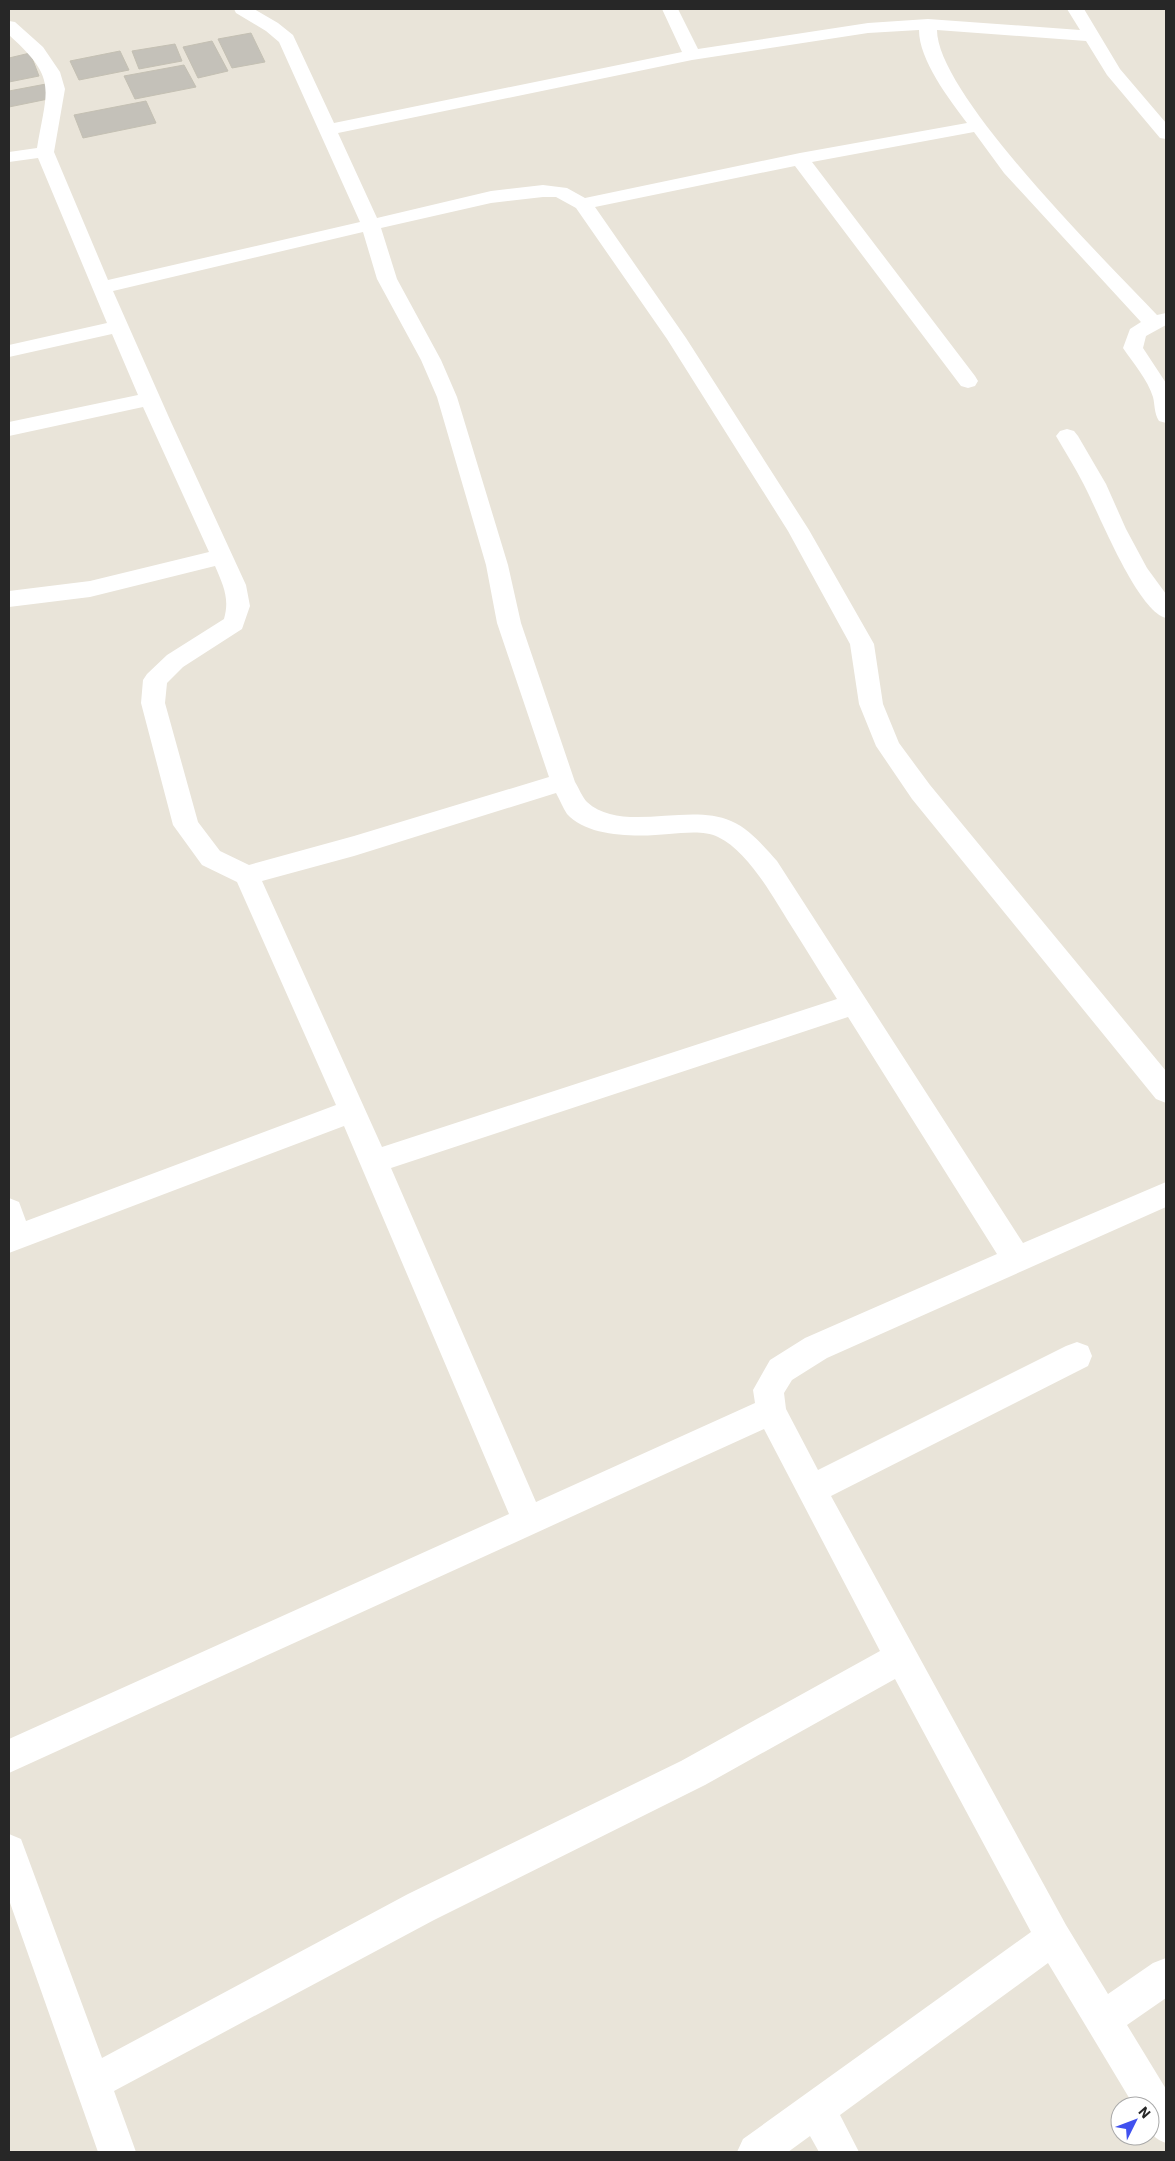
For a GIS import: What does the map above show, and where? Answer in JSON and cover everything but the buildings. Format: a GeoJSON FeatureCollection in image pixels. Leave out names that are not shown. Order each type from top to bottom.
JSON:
{"type":"FeatureCollection","features":[{"type":"Feature","properties":{"kind":"street"},"geometry":{"type":"LineString","coordinates":[[242,9],[272,27],[286,39],[371,226],[387,280],[430,360],[447,397],[497,564],[509,623],[563,782],[576,807],[592,819],[616,825],[656,826],[692,822],[724,828],[747,845],[768,868],[1017,1260]]}},
{"type":"Feature","properties":{"kind":"street"},"geometry":{"type":"LineString","coordinates":[[670,9],[692,55]]}},
{"type":"Feature","properties":{"kind":"street"},"geometry":{"type":"LineString","coordinates":[[1076,9],[1113,71],[1166,134]]}},
{"type":"Feature","properties":{"kind":"street"},"geometry":{"type":"LineString","coordinates":[[328,130],[692,55],[868,28],[928,24],[1092,36]]}},
{"type":"Feature","properties":{"kind":"street"},"geometry":{"type":"LineString","coordinates":[[928,24],[928,41],[946,80],[1011,169],[1160,321],[1137,333],[1133,348],[1160,375],[1165,411]]}},
{"type":"Feature","properties":{"kind":"street"},"geometry":{"type":"LineString","coordinates":[[9,26],[37,51],[51,72],[56,89],[45,152],[151,399],[223,556],[235,585],[240,606],[234,623],[175,661],[155,680],[152,703],[186,825],[211,858],[248,875],[354,846],[563,782]]}},
{"type":"Feature","properties":{"kind":"street"},"geometry":{"type":"LineString","coordinates":[[583,204],[800,159],[978,126]]}},
{"type":"Feature","properties":{"kind":"street"},"geometry":{"type":"LineString","coordinates":[[9,158],[45,152]]}},
{"type":"Feature","properties":{"kind":"street"},"geometry":{"type":"LineString","coordinates":[[800,159],[968,381]]}},
{"type":"Feature","properties":{"kind":"street"},"geometry":{"type":"LineString","coordinates":[[103,287],[492,197],[528,192],[560,192],[583,204],[676,338],[798,530],[862,644],[870,704],[888,746],[921,792],[1166,1092]]}},
{"type":"Feature","properties":{"kind":"street"},"geometry":{"type":"LineString","coordinates":[[9,351],[120,326]]}},
{"type":"Feature","properties":{"kind":"street"},"geometry":{"type":"LineString","coordinates":[[9,429],[151,399]]}},
{"type":"Feature","properties":{"kind":"street"},"geometry":{"type":"LineString","coordinates":[[1067,436],[1095,484],[1115,529],[1138,572],[1166,610]]}},
{"type":"Feature","properties":{"kind":"street"},"geometry":{"type":"LineString","coordinates":[[9,599],[90,589],[223,556]]}},
{"type":"Feature","properties":{"kind":"street"},"geometry":{"type":"LineString","coordinates":[[248,875],[352,1111],[528,1521]]}},
{"type":"Feature","properties":{"kind":"street"},"geometry":{"type":"LineString","coordinates":[[373,1162],[854,1004]]}},
{"type":"Feature","properties":{"kind":"street"},"geometry":{"type":"LineString","coordinates":[[12,1229],[352,1111]]}},
{"type":"Feature","properties":{"kind":"street"},"geometry":{"type":"LineString","coordinates":[[1166,1194],[816,1348],[781,1370],[768,1390],[771,1411],[812,1490],[1053,1938],[1166,2124]]}},
{"type":"Feature","properties":{"kind":"street"},"geometry":{"type":"LineString","coordinates":[[812,1490],[1078,1356]]}},
{"type":"Feature","properties":{"kind":"street"},"geometry":{"type":"LineString","coordinates":[[9,1756],[771,1411]]}},
{"type":"Feature","properties":{"kind":"street"},"geometry":{"type":"LineString","coordinates":[[92,2083],[421,1908],[693,1773],[902,1658]]}},
{"type":"Feature","properties":{"kind":"street"},"geometry":{"type":"LineString","coordinates":[[9,1851],[117,2152]]}},
{"type":"Feature","properties":{"kind":"street"},"geometry":{"type":"LineString","coordinates":[[756,2152],[1053,1938]]}},
{"type":"Feature","properties":{"kind":"street"},"geometry":{"type":"LineString","coordinates":[[1103,2020],[1166,1976]]}},
{"type":"Feature","properties":{"kind":"street"},"geometry":{"type":"LineString","coordinates":[[816,2110],[840,2152]]}}]}
